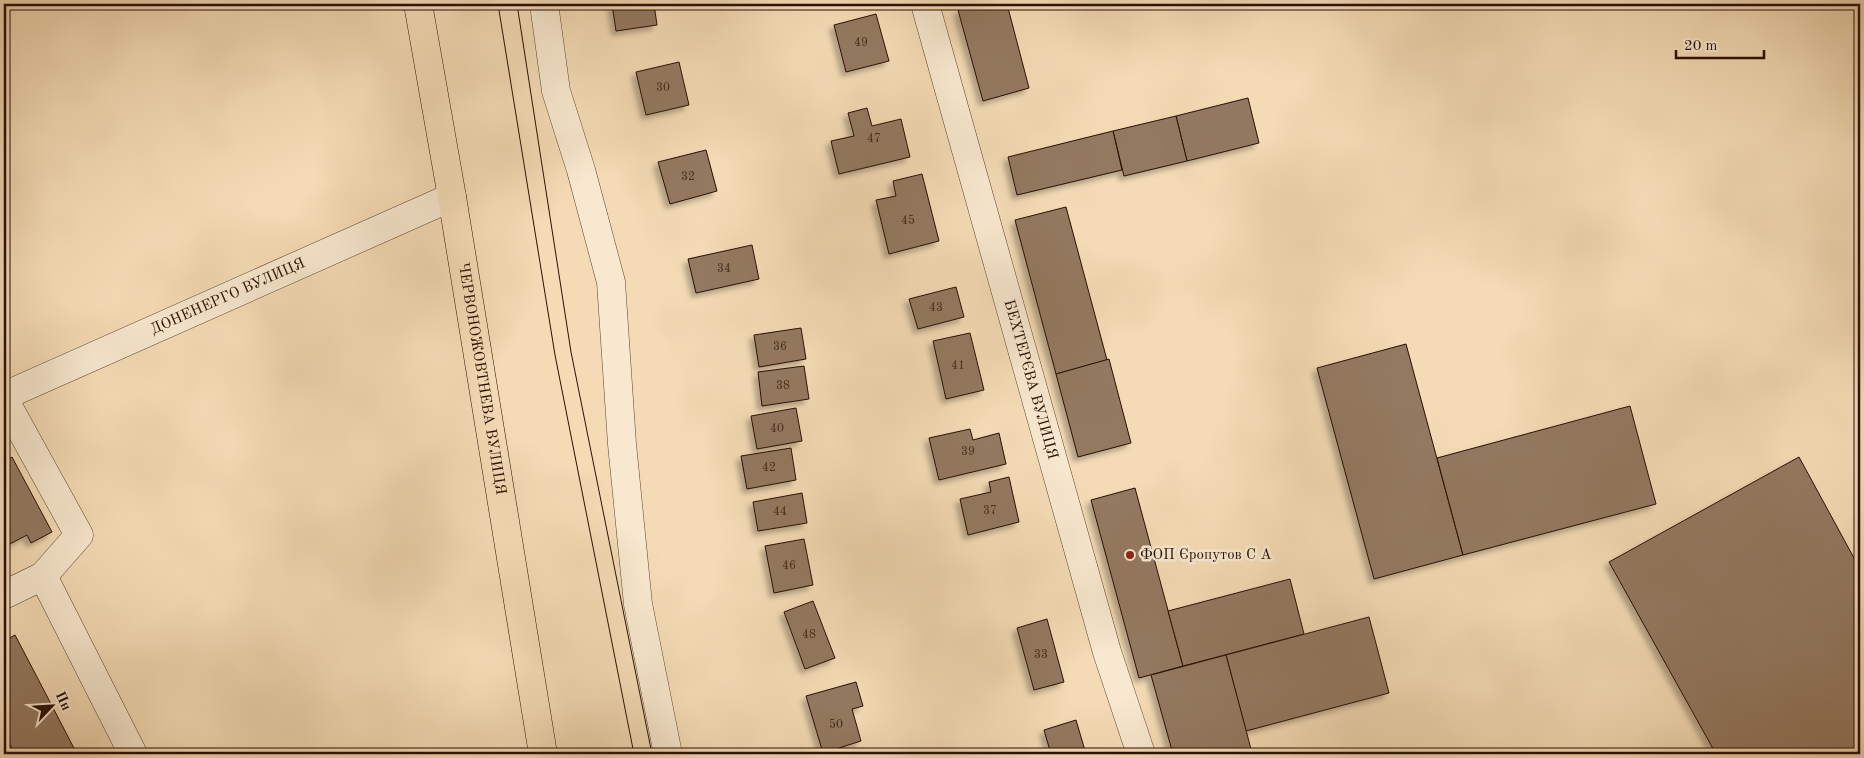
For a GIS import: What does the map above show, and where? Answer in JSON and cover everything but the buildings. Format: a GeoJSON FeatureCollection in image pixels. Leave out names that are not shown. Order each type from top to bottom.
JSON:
{"type":"FeatureCollection","features":[{"type":"Feature","properties":{"kind":"main road","name":"ЧЕРВОНОЖОВТНЕВА ВУЛИЦЯ"},"geometry":{"type":"LineString","coordinates":[[418,4],[452,197],[543,754]]}},
{"type":"Feature","properties":{"kind":"street"},"geometry":{"type":"LineString","coordinates":[[544,4],[556,91],[581,170],[611,282],[622,444],[638,604],[668,754]]}},
{"type":"Feature","properties":{"kind":"street","name":"БЕХТЕРЄВА ВУЛИЦЯ"},"geometry":{"type":"LineString","coordinates":[[925,4],[1106,652],[1141,754]]}},
{"type":"Feature","properties":{"kind":"street","name":"ДОНЕНЕРГО ВУЛИЦЯ"},"geometry":{"type":"LineString","coordinates":[[4,397],[452,197]]}},
{"type":"Feature","properties":{"kind":"street"},"geometry":{"type":"LineString","coordinates":[[4,397],[80,535],[44,576],[4,595]]}},
{"type":"Feature","properties":{"kind":"street"},"geometry":{"type":"LineString","coordinates":[[44,576],[132,754]]}},
{"type":"Feature","properties":{"kind":"tram line"},"geometry":{"type":"LineString","coordinates":[[498,4],[555,355],[634,754]]}},
{"type":"Feature","properties":{"kind":"tram line"},"geometry":{"type":"LineString","coordinates":[[517,4],[571,352],[652,754]]}},
{"type":"Feature","properties":{"kind":"place","name":"ФОП Єропутов С А"},"geometry":{"type":"Point","coordinates":[1130,555]}}]}
